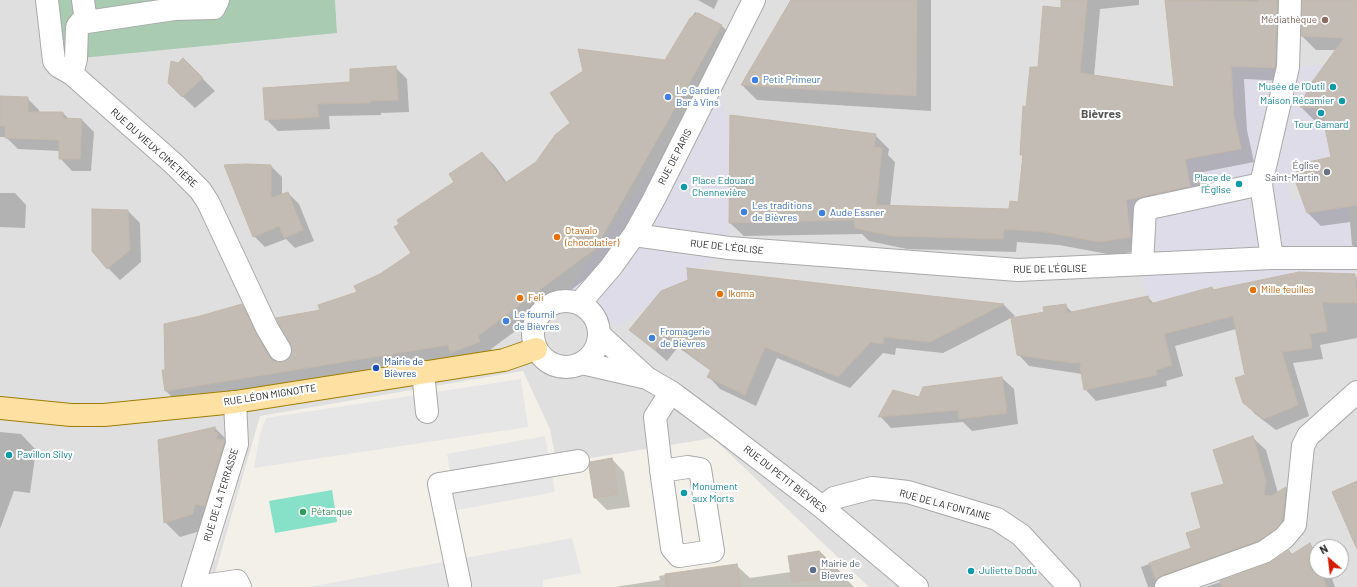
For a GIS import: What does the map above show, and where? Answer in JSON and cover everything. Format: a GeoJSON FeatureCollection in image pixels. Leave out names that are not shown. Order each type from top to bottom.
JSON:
{"type":"FeatureCollection","features":[{"type":"Feature","properties":{"kind":"main road","name":"RUE LÉON MIGNOTTE"},"geometry":{"type":"LineString","coordinates":[[0,408],[71,415],[104,415],[235,402],[504,360],[536,349]]}},
{"type":"Feature","properties":{"kind":"street","name":"RUE DU VIEUX CIMETIÈRE"},"geometry":{"type":"LineString","coordinates":[[48,0],[54,61],[58,66],[72,74],[174,164],[200,190],[267,328],[280,350]]}},
{"type":"Feature","properties":{"kind":"street"},"geometry":{"type":"LineString","coordinates":[[72,74],[76,59],[77,27],[85,10],[173,5],[214,8],[218,0]]}},
{"type":"Feature","properties":{"kind":"street","name":"RUE DE PARIS"},"geometry":{"type":"LineString","coordinates":[[580,303],[611,267],[634,235],[665,179],[754,0]]}},
{"type":"Feature","properties":{"kind":"street"},"geometry":{"type":"LineString","coordinates":[[1272,258],[1261,184],[1288,67],[1290,0]]}},
{"type":"Feature","properties":{"kind":"street"},"geometry":{"type":"LineString","coordinates":[[1142,264],[1145,209],[1261,184]]}},
{"type":"Feature","properties":{"kind":"street","name":"RUE DE L'ÉGLISE"},"geometry":{"type":"LineString","coordinates":[[634,235],[728,248],[1018,270],[1272,258],[1357,258]]}},
{"type":"Feature","properties":{"kind":"street"},"geometry":{"type":"LineString","coordinates":[[562,300],[580,303],[588,308],[595,316],[599,326],[600,335],[597,346],[591,356],[582,363],[573,366],[555,365],[544,358],[536,349],[533,328],[535,321],[543,310],[549,305],[562,300]]}},
{"type":"Feature","properties":{"kind":"street","name":"RUE DU PETIT BIÈVRES"},"geometry":{"type":"LineString","coordinates":[[600,335],[647,378],[671,392],[822,507],[916,587]]}},
{"type":"Feature","properties":{"kind":"street","name":"RUE DU PETIT BIÈVRES"},"geometry":{"type":"LineString","coordinates":[[582,363],[647,378]]}},
{"type":"Feature","properties":{"kind":"street"},"geometry":{"type":"LineString","coordinates":[[423,372],[428,412]]}},
{"type":"Feature","properties":{"kind":"street"},"geometry":{"type":"LineString","coordinates":[[661,471],[655,417],[671,392]]}},
{"type":"Feature","properties":{"kind":"street"},"geometry":{"type":"LineString","coordinates":[[1166,587],[1264,552],[1284,538],[1295,525],[1303,446],[1308,436],[1357,392]]}},
{"type":"Feature","properties":{"kind":"street","name":"RUE DE LA TERRASSE"},"geometry":{"type":"LineString","coordinates":[[194,587],[237,444],[235,402]]}},
{"type":"Feature","properties":{"kind":"street"},"geometry":{"type":"LineString","coordinates":[[460,584],[439,484],[578,461]]}},
{"type":"Feature","properties":{"kind":"street","name":"RUE DE LA FONTAINE"},"geometry":{"type":"LineString","coordinates":[[822,507],[834,498],[872,488],[908,492],[997,519],[1021,535],[1069,587]]}},
{"type":"Feature","properties":{"kind":"street"},"geometry":{"type":"LineString","coordinates":[[194,587],[237,581],[240,587]]}},
{"type":"Feature","properties":{"kind":"shaded area"},"geometry":{"type":"Polygon","coordinates":[[[0,0],[55,0],[337,33],[335,0],[1357,0],[1357,587],[869,587],[713,438],[585,459],[557,466],[550,429],[523,371],[260,416],[211,587],[0,587],[0,0]]]}},
{"type":"Feature","properties":{"kind":"shaded area","name":"Place de l'Église"},"geometry":{"type":"Polygon","coordinates":[[[1325,65],[1310,85],[1300,107],[1326,109],[1328,141],[1331,157],[1295,165],[1299,179],[1287,182],[1291,200],[1302,198],[1307,213],[1320,211],[1347,201],[1355,274],[1299,272],[1227,287],[1212,287],[1161,301],[1148,296],[1132,237],[1125,189],[1145,196],[1190,186],[1185,159],[1241,149],[1234,115],[1232,82],[1235,66],[1280,68],[1325,65]]]}},
{"type":"Feature","properties":{"kind":"shaded area","name":"Place Edouard Chennevière"},"geometry":{"type":"Polygon","coordinates":[[[716,77],[729,126],[729,248],[619,327],[562,300],[716,77]]]}},
{"type":"Feature","properties":{"kind":"shaded area"},"geometry":{"type":"Polygon","coordinates":[[[521,379],[528,427],[254,468],[260,434],[266,418],[521,379]]]}},
{"type":"Feature","properties":{"kind":"shaded area"},"geometry":{"type":"Polygon","coordinates":[[[545,436],[555,492],[457,510],[447,454],[545,436]]]}},
{"type":"Feature","properties":{"kind":"shaded area"},"geometry":{"type":"Polygon","coordinates":[[[239,452],[247,455],[216,561],[210,559],[239,452]]]}},
{"type":"Feature","properties":{"kind":"shaded area"},"geometry":{"type":"Polygon","coordinates":[[[572,538],[581,573],[543,580],[543,587],[309,587],[572,538]]]}},
{"type":"Feature","properties":{"kind":"green space"},"geometry":{"type":"Polygon","coordinates":[[[55,0],[335,0],[337,33],[61,60],[55,0]]]}},
{"type":"Feature","properties":{"kind":"green space","name":"Pétanque"},"geometry":{"type":"Polygon","coordinates":[[[332,490],[337,522],[275,533],[269,501],[332,490]]]}},
{"type":"Feature","properties":{"kind":"building"},"geometry":{"type":"Polygon","coordinates":[[[791,0],[917,0],[916,96],[741,85],[791,0]]]}},
{"type":"Feature","properties":{"kind":"building"},"geometry":{"type":"Polygon","coordinates":[[[1061,0],[1087,0],[1080,73],[1174,87],[1165,0],[1258,2],[1258,0],[1277,0],[1275,68],[1231,66],[1234,116],[1241,149],[1185,159],[1190,186],[1126,200],[1131,237],[1099,242],[1045,232],[1004,229],[1003,239],[893,236],[855,228],[854,220],[729,223],[730,115],[876,134],[874,147],[882,148],[876,205],[1009,209],[1010,201],[1018,202],[1023,155],[1020,155],[1023,106],[1026,107],[1030,67],[1038,67],[1043,6],[1061,8],[1061,0]]]}},
{"type":"Feature","properties":{"kind":"building"},"geometry":{"type":"Polygon","coordinates":[[[1302,0],[1357,0],[1357,205],[1307,213],[1295,180],[1299,179],[1295,165],[1331,157],[1324,123],[1326,109],[1300,107],[1310,85],[1344,38],[1301,36],[1302,0]]]}},
{"type":"Feature","properties":{"kind":"building"},"geometry":{"type":"Polygon","coordinates":[[[698,13],[722,25],[594,251],[478,336],[480,342],[450,353],[448,345],[165,391],[162,370],[165,370],[164,324],[242,304],[269,357],[274,361],[286,361],[291,356],[292,349],[276,318],[320,310],[318,305],[357,292],[354,286],[380,274],[411,253],[394,227],[399,224],[397,220],[454,182],[449,174],[482,152],[505,183],[536,162],[555,135],[570,123],[550,93],[583,71],[578,49],[665,60],[690,18],[698,13]]]}},
{"type":"Feature","properties":{"kind":"building"},"geometry":{"type":"Polygon","coordinates":[[[183,58],[203,78],[182,97],[168,83],[171,61],[178,63],[183,58]]]}},
{"type":"Feature","properties":{"kind":"building"},"geometry":{"type":"Polygon","coordinates":[[[396,66],[398,100],[370,101],[370,103],[317,104],[319,117],[265,120],[263,88],[350,82],[350,69],[396,66]]]}},
{"type":"Feature","properties":{"kind":"building"},"geometry":{"type":"Polygon","coordinates":[[[0,96],[28,97],[28,112],[63,112],[63,118],[82,119],[80,159],[59,159],[59,140],[5,138],[5,126],[0,126],[0,96]]]}},
{"type":"Feature","properties":{"kind":"building"},"geometry":{"type":"Polygon","coordinates":[[[224,165],[271,165],[271,198],[288,192],[303,230],[284,238],[279,226],[253,237],[224,165]]]}},
{"type":"Feature","properties":{"kind":"building"},"geometry":{"type":"Polygon","coordinates":[[[92,209],[128,210],[130,250],[107,269],[92,251],[92,209]]]}},
{"type":"Feature","properties":{"kind":"building"},"geometry":{"type":"Polygon","coordinates":[[[687,268],[1004,304],[930,342],[884,337],[883,344],[871,342],[838,377],[765,347],[745,395],[707,377],[711,370],[666,336],[655,350],[629,330],[661,291],[688,280],[687,268]]]}},
{"type":"Feature","properties":{"kind":"building"},"geometry":{"type":"Polygon","coordinates":[[[1299,272],[1355,274],[1357,303],[1322,302],[1327,331],[1310,334],[1312,348],[1282,352],[1298,405],[1264,419],[1243,403],[1235,378],[1245,375],[1233,316],[1164,334],[1172,365],[1156,370],[1157,375],[1084,390],[1080,366],[1083,365],[1080,364],[1080,362],[1072,363],[1017,355],[1011,318],[1044,312],[1043,307],[1066,304],[1067,313],[1148,296],[1150,304],[1212,287],[1213,290],[1299,272]]]}},
{"type":"Feature","properties":{"kind":"building"},"geometry":{"type":"Polygon","coordinates":[[[1002,377],[1007,413],[959,419],[958,410],[878,417],[893,390],[919,397],[923,387],[1002,377]]]}},
{"type":"Feature","properties":{"kind":"building"},"geometry":{"type":"Polygon","coordinates":[[[215,427],[214,432],[218,433],[216,439],[224,440],[224,442],[205,506],[195,504],[193,514],[164,523],[158,440],[215,427]]]}},
{"type":"Feature","properties":{"kind":"building"},"geometry":{"type":"Polygon","coordinates":[[[1253,436],[1266,481],[1264,495],[1271,496],[1286,487],[1282,521],[1276,529],[1258,541],[1162,575],[1156,580],[1149,563],[1191,548],[1186,533],[1201,528],[1191,493],[1224,484],[1213,450],[1253,436]]]}},
{"type":"Feature","properties":{"kind":"building"},"geometry":{"type":"Polygon","coordinates":[[[612,458],[618,494],[594,498],[589,467],[590,462],[612,458]]]}},
{"type":"Feature","properties":{"kind":"building"},"geometry":{"type":"Polygon","coordinates":[[[1357,481],[1357,549],[1332,492],[1357,481]]]}},
{"type":"Feature","properties":{"kind":"building"},"geometry":{"type":"Polygon","coordinates":[[[1309,544],[1309,579],[1324,579],[1327,587],[1222,587],[1220,581],[1268,564],[1289,550],[1291,555],[1309,544]]]}},
{"type":"Feature","properties":{"kind":"building"},"geometry":{"type":"Polygon","coordinates":[[[819,551],[844,576],[792,582],[788,556],[819,551]]]}},
{"type":"Feature","properties":{"kind":"building"},"geometry":{"type":"Polygon","coordinates":[[[737,564],[741,587],[666,587],[665,574],[737,564]]]}},
{"type":"Feature","properties":{"kind":"place","name":"Médiathèque"},"geometry":{"type":"Point","coordinates":[1325,20]}},
{"type":"Feature","properties":{"kind":"place","name":"Petit Primeur"},"geometry":{"type":"Point","coordinates":[755,80]}},
{"type":"Feature","properties":{"kind":"place","name":"Musée de l'Outil"},"geometry":{"type":"Point","coordinates":[1333,87]}},
{"type":"Feature","properties":{"kind":"place","name":"Le Garden Bar à Vins"},"geometry":{"type":"Point","coordinates":[668,97]}},
{"type":"Feature","properties":{"kind":"place","name":"Maison Récamier"},"geometry":{"type":"Point","coordinates":[1342,101]}},
{"type":"Feature","properties":{"kind":"place","name":"Tour Gamard"},"geometry":{"type":"Point","coordinates":[1321,113]}},
{"type":"Feature","properties":{"kind":"place","name":"Église Saint-Martin"},"geometry":{"type":"Point","coordinates":[1327,172]}},
{"type":"Feature","properties":{"kind":"place","name":"Place de l'Église"},"geometry":{"type":"Point","coordinates":[1239,184]}},
{"type":"Feature","properties":{"kind":"place","name":"Place Edouard Chennevière"},"geometry":{"type":"Point","coordinates":[684,187]}},
{"type":"Feature","properties":{"kind":"place","name":"Les traditions de Bièvres"},"geometry":{"type":"Point","coordinates":[744,212]}},
{"type":"Feature","properties":{"kind":"place","name":"Aude Essner"},"geometry":{"type":"Point","coordinates":[822,213]}},
{"type":"Feature","properties":{"kind":"place","name":"Otavalo (chocolatier)"},"geometry":{"type":"Point","coordinates":[557,237]}},
{"type":"Feature","properties":{"kind":"place","name":"Mille feuilles"},"geometry":{"type":"Point","coordinates":[1253,290]}},
{"type":"Feature","properties":{"kind":"place","name":"Ikoma"},"geometry":{"type":"Point","coordinates":[720,294]}},
{"type":"Feature","properties":{"kind":"place","name":"Feli"},"geometry":{"type":"Point","coordinates":[520,298]}},
{"type":"Feature","properties":{"kind":"place","name":"Le fournil de Bièvres"},"geometry":{"type":"Point","coordinates":[506,321]}},
{"type":"Feature","properties":{"kind":"place","name":"Fromagerie de Bièvres"},"geometry":{"type":"Point","coordinates":[652,338]}},
{"type":"Feature","properties":{"kind":"place","name":"Mairie de Bièvres"},"geometry":{"type":"Point","coordinates":[376,368]}},
{"type":"Feature","properties":{"kind":"place","name":"Pavillon Silvy"},"geometry":{"type":"Point","coordinates":[9,455]}},
{"type":"Feature","properties":{"kind":"place","name":"Monument aux Morts"},"geometry":{"type":"Point","coordinates":[684,493]}},
{"type":"Feature","properties":{"kind":"place","name":"Pétanque"},"geometry":{"type":"Point","coordinates":[303,512]}},
{"type":"Feature","properties":{"kind":"place","name":"Mairie de Bievres"},"geometry":{"type":"Point","coordinates":[813,570]}},
{"type":"Feature","properties":{"kind":"place","name":"Juliette Dodu"},"geometry":{"type":"Point","coordinates":[971,571]}},
{"type":"Feature","properties":{"kind":"district","name":"Bièvres"},"geometry":{"type":"Point","coordinates":[1101,114]}}]}
